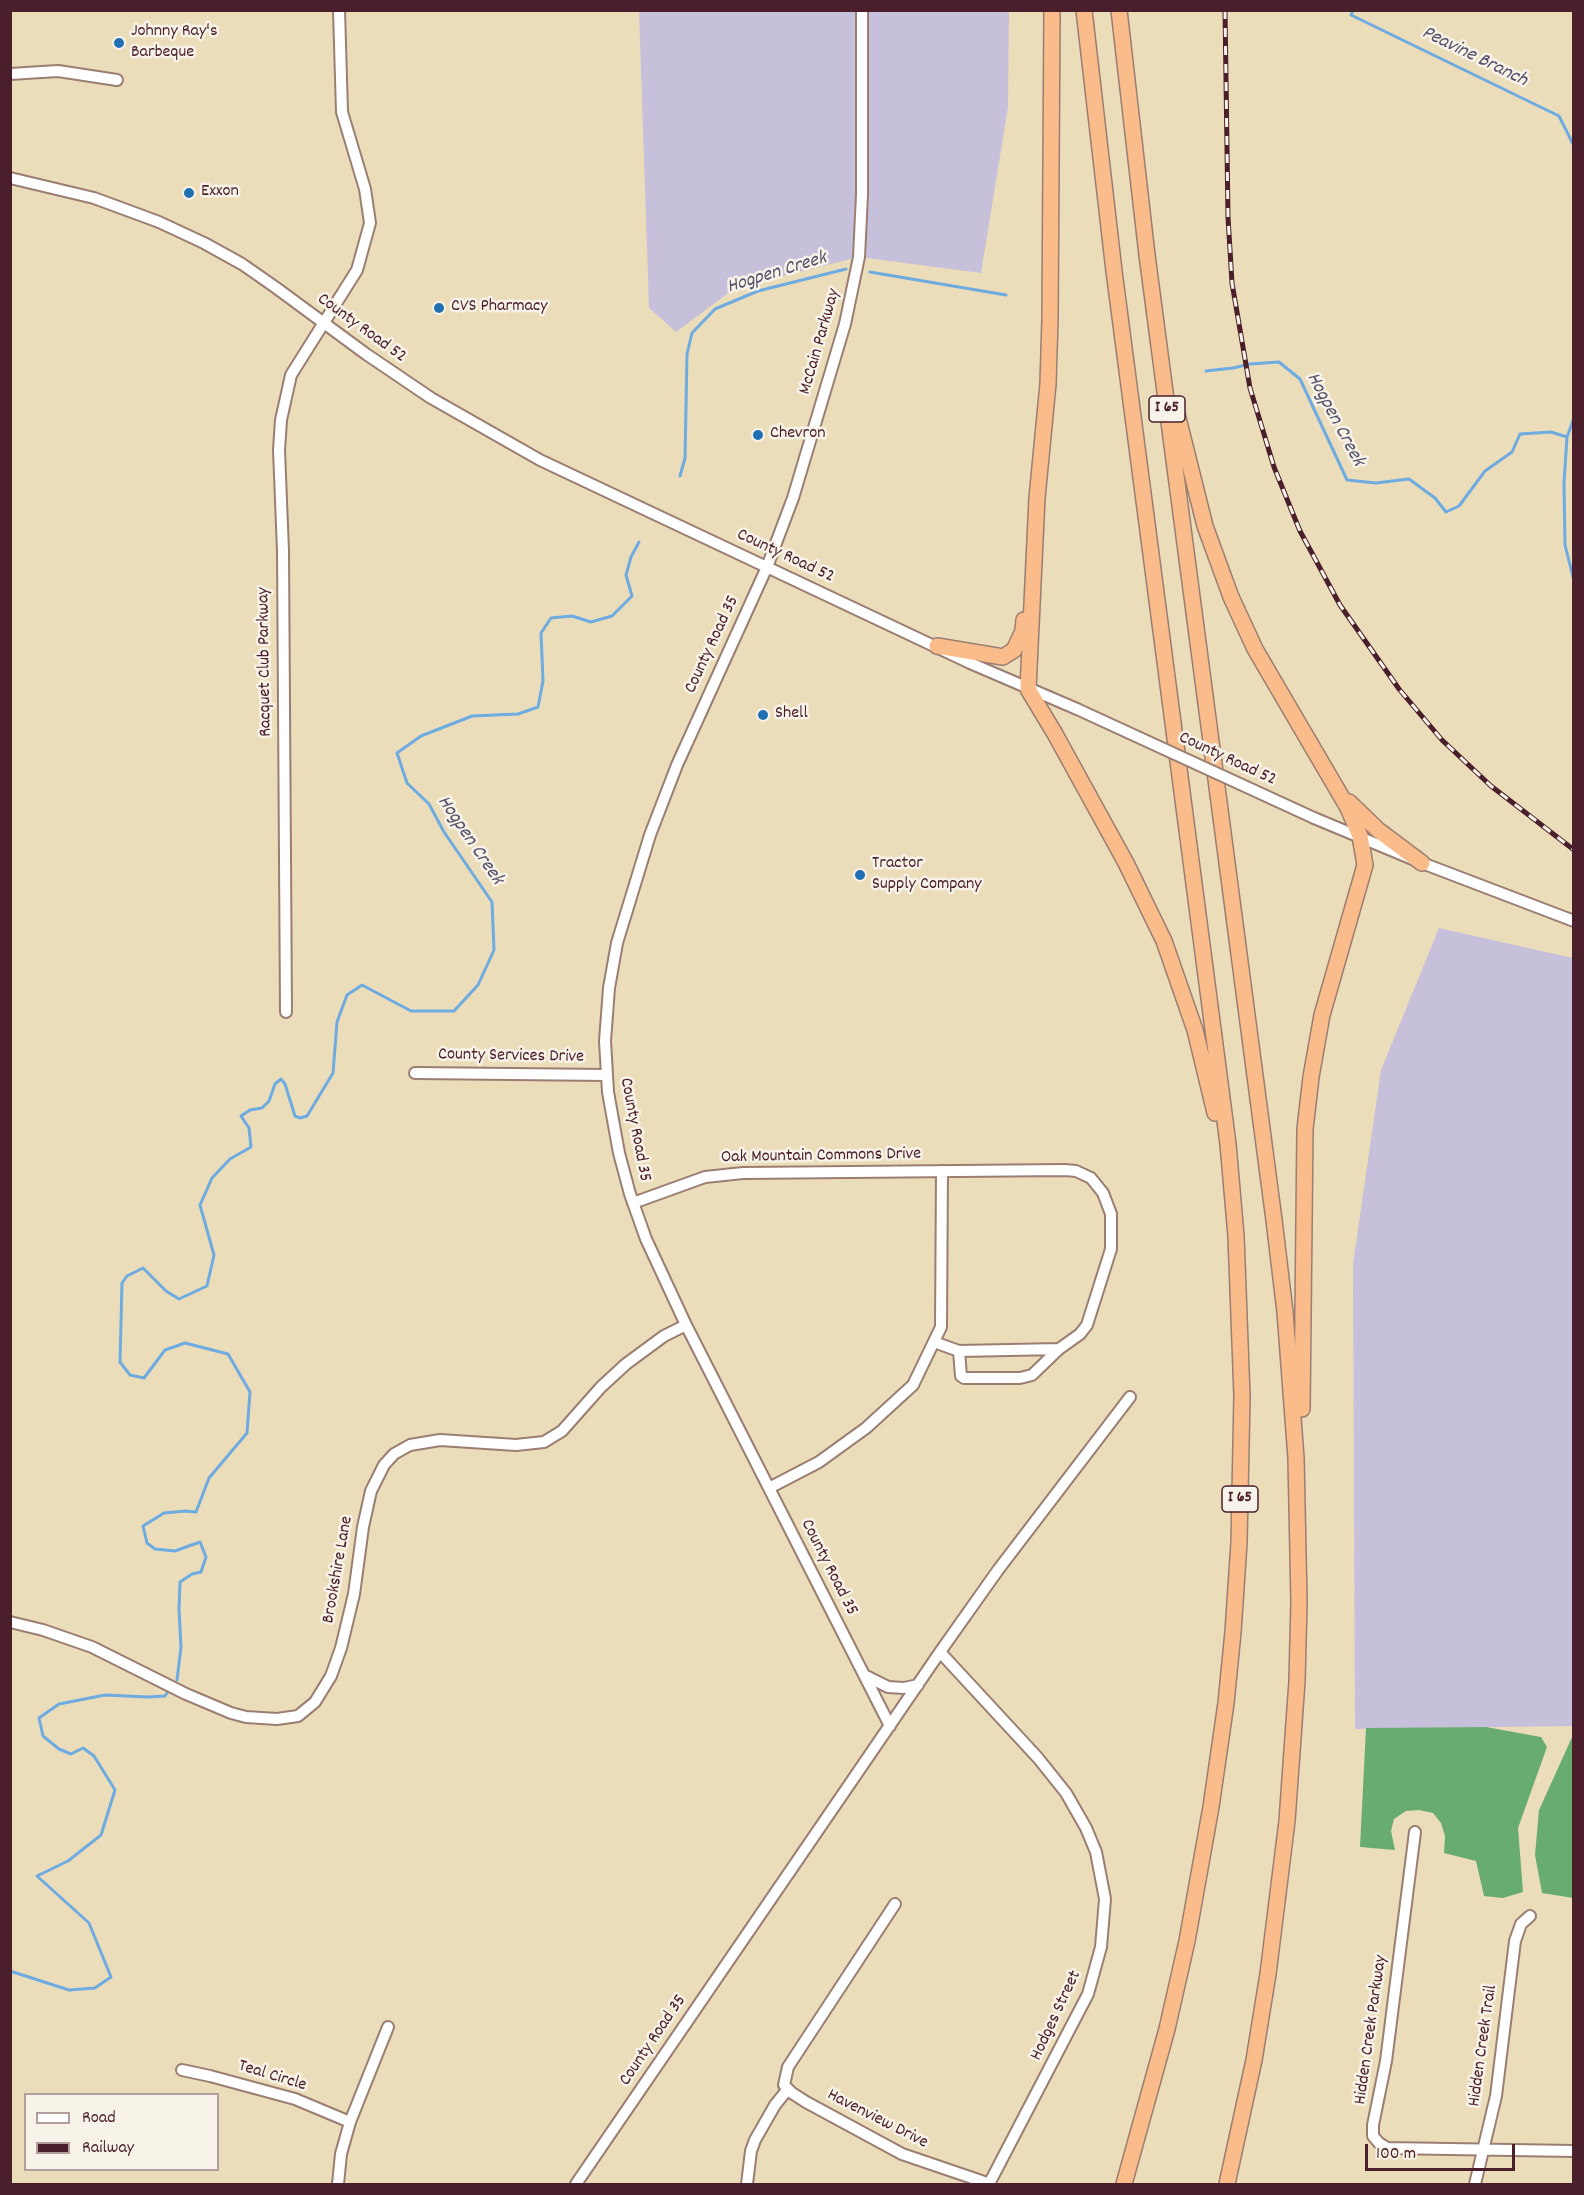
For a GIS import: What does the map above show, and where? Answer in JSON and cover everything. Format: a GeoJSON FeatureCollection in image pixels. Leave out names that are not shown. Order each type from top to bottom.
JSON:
{"type":"FeatureCollection","features":[{"type":"Feature","properties":{"kind":"highway"},"geometry":{"type":"LineString","coordinates":[[937,646],[1003,657],[1014,650],[1023,631],[1036,522],[1048,384],[1052,10]]}},
{"type":"Feature","properties":{"kind":"highway","name":"I 65"},"geometry":{"type":"LineString","coordinates":[[1084,10],[1114,271],[1221,1090],[1236,1236],[1242,1385],[1240,1506],[1233,1632],[1212,1807],[1187,1941],[1167,2030],[1124,2184]]}},
{"type":"Feature","properties":{"kind":"highway","name":"I 65"},"geometry":{"type":"LineString","coordinates":[[1119,10],[1154,306],[1285,1312],[1295,1440],[1299,1586],[1294,1740],[1280,1894],[1254,2060],[1227,2184]]}},
{"type":"Feature","properties":{"kind":"highway"},"geometry":{"type":"LineString","coordinates":[[1154,306],[1188,464],[1205,526],[1221,571],[1255,649],[1337,789],[1360,836],[1365,866],[1322,1016],[1305,1128],[1299,1586]]}},
{"type":"Feature","properties":{"kind":"highway"},"geometry":{"type":"LineString","coordinates":[[1036,522],[1028,689],[1130,871],[1164,941],[1195,1030],[1210,1090],[1236,1236]]}},
{"type":"Feature","properties":{"kind":"highway"},"geometry":{"type":"LineString","coordinates":[[1337,789],[1378,830],[1422,863]]}},
{"type":"Feature","properties":{"kind":"street","name":"Racquet Club Parkway"},"geometry":{"type":"LineString","coordinates":[[286,1012],[283,551],[279,450],[281,420],[291,375],[357,270],[370,223],[365,189],[342,112],[339,10]]}},
{"type":"Feature","properties":{"kind":"street","name":"McCain Parkway"},"geometry":{"type":"LineString","coordinates":[[767,567],[793,498],[845,324],[859,257],[862,195],[862,10]]}},
{"type":"Feature","properties":{"kind":"street"},"geometry":{"type":"LineString","coordinates":[[10,74],[58,71],[117,80]]}},
{"type":"Feature","properties":{"kind":"street","name":"County Road 52"},"geometry":{"type":"LineString","coordinates":[[10,178],[94,198],[159,222],[204,243],[275,286],[388,370],[473,423],[594,487],[1028,689],[1077,708],[1314,818],[1422,863],[1574,921]]}},
{"type":"Feature","properties":{"kind":"street","name":"County Road 35"},"geometry":{"type":"LineString","coordinates":[[576,2184],[890,1726],[686,1325],[646,1239],[619,1153],[607,1075],[605,1032],[611,972],[621,927],[636,878],[677,765],[767,567]]}},
{"type":"Feature","properties":{"kind":"street","name":"County Services Drive"},"geometry":{"type":"LineString","coordinates":[[415,1072],[607,1075]]}},
{"type":"Feature","properties":{"kind":"street"},"geometry":{"type":"LineString","coordinates":[[769,1488],[819,1462],[866,1428],[913,1385],[941,1327],[942,1171]]}},
{"type":"Feature","properties":{"kind":"street","name":"Oak Mountain Commons Drive"},"geometry":{"type":"LineString","coordinates":[[633,1203],[705,1177],[743,1173],[1076,1172],[1091,1178],[1103,1193],[1111,1214],[1111,1249],[1087,1325],[1080,1334],[1059,1349],[1032,1375],[1020,1378],[964,1378],[961,1376],[959,1351]]}},
{"type":"Feature","properties":{"kind":"street","name":"Brookshire Lane"},"geometry":{"type":"LineString","coordinates":[[10,1622],[43,1630],[92,1647],[186,1694],[231,1713],[267,1719],[298,1716],[315,1702],[323,1691],[341,1647],[354,1594],[363,1527],[371,1491],[384,1465],[392,1456],[410,1445],[440,1440],[516,1445],[544,1442],[562,1431],[601,1387],[626,1364],[664,1336],[686,1325]]}},
{"type":"Feature","properties":{"kind":"street"},"geometry":{"type":"LineString","coordinates":[[934,1342],[959,1351],[1059,1349]]}},
{"type":"Feature","properties":{"kind":"street"},"geometry":{"type":"LineString","coordinates":[[890,1726],[998,1570],[1130,1397]]}},
{"type":"Feature","properties":{"kind":"street","name":"Hodges Street"},"geometry":{"type":"LineString","coordinates":[[940,1652],[1038,1758],[1066,1793],[1086,1828],[1096,1852],[1105,1899],[1101,1947],[1088,1994],[989,2184]]}},
{"type":"Feature","properties":{"kind":"street"},"geometry":{"type":"LineString","coordinates":[[864,1675],[878,1683],[898,1689],[918,1685]]}},
{"type":"Feature","properties":{"kind":"street","name":"Hidden Creek Parkway"},"geometry":{"type":"LineString","coordinates":[[1415,1832],[1386,2061],[1373,2125],[1373,2136],[1379,2144],[1387,2148],[1574,2151]]}},
{"type":"Feature","properties":{"kind":"street"},"geometry":{"type":"LineString","coordinates":[[747,2184],[751,2151],[755,2140],[775,2105],[788,2089],[784,2082],[788,2067],[895,1904]]}},
{"type":"Feature","properties":{"kind":"street","name":"Hidden Creek Trail"},"geometry":{"type":"LineString","coordinates":[[1474,2184],[1496,2096],[1515,1941],[1521,1924],[1530,1916]]}},
{"type":"Feature","properties":{"kind":"street"},"geometry":{"type":"LineString","coordinates":[[338,2184],[341,2154],[350,2122],[388,2027]]}},
{"type":"Feature","properties":{"kind":"street","name":"Teal Circle"},"geometry":{"type":"LineString","coordinates":[[182,2070],[268,2091],[350,2122]]}},
{"type":"Feature","properties":{"kind":"street","name":"Havenview Drive"},"geometry":{"type":"LineString","coordinates":[[788,2089],[806,2102],[902,2154],[989,2184]]}},
{"type":"Feature","properties":{"kind":"shaded area"},"geometry":{"type":"Polygon","coordinates":[[[639,11],[1009,11],[1008,107],[981,273],[859,257],[735,288],[676,332],[649,308],[639,11]]]}},
{"type":"Feature","properties":{"kind":"shaded area"},"geometry":{"type":"Polygon","coordinates":[[[1439,928],[1573,958],[1573,1726],[1355,1729],[1353,1264],[1381,1070],[1439,928]]]}},
{"type":"Feature","properties":{"kind":"green space"},"geometry":{"type":"Polygon","coordinates":[[[1486,1727],[1541,1737],[1547,1747],[1518,1828],[1523,1892],[1503,1898],[1484,1896],[1476,1861],[1444,1853],[1445,1836],[1441,1823],[1433,1813],[1419,1810],[1406,1811],[1394,1819],[1391,1831],[1395,1850],[1360,1847],[1366,1728],[1486,1727]]]}},
{"type":"Feature","properties":{"kind":"green space"},"geometry":{"type":"Polygon","coordinates":[[[1573,1735],[1573,1898],[1542,1893],[1535,1855],[1539,1810],[1573,1735]]]}},
{"type":"Feature","properties":{"kind":"waterway","name":"Peavine Branch"},"geometry":{"type":"LineString","coordinates":[[1353,10],[1351,15],[1559,116],[1574,146]]}},
{"type":"Feature","properties":{"kind":"waterway","name":"Hogpen Creek"},"geometry":{"type":"LineString","coordinates":[[680,476],[685,458],[687,354],[692,333],[715,309],[758,291],[846,269]]}},
{"type":"Feature","properties":{"kind":"waterway","name":"Hogpen Creek"},"geometry":{"type":"LineString","coordinates":[[870,272],[1006,295]]}},
{"type":"Feature","properties":{"kind":"waterway","name":"Hogpen Creek"},"geometry":{"type":"LineString","coordinates":[[1206,371],[1279,362],[1300,379],[1347,480],[1376,483],[1409,479],[1435,498],[1446,512],[1459,506],[1485,471],[1512,452],[1520,434],[1551,432],[1567,437],[1564,483],[1565,545],[1574,581]]}},
{"type":"Feature","properties":{"kind":"waterway","name":"Peavine Branch"},"geometry":{"type":"LineString","coordinates":[[1567,437],[1574,418]]}},
{"type":"Feature","properties":{"kind":"waterway","name":"Hogpen Creek"},"geometry":{"type":"LineString","coordinates":[[177,1680],[181,1647],[180,1582],[192,1574],[201,1572],[206,1557],[200,1542],[175,1551],[155,1549],[147,1543],[143,1526],[164,1513],[196,1512],[209,1478],[247,1433],[250,1392],[228,1354],[185,1343],[165,1350],[144,1378],[130,1375],[120,1362],[122,1283],[127,1276],[143,1268],[166,1291],[179,1299],[207,1286],[214,1255],[200,1205],[212,1178],[230,1159],[251,1147],[249,1128],[241,1116],[250,1110],[262,1108],[269,1101],[275,1084],[281,1079],[285,1084],[295,1116],[300,1118],[307,1116],[333,1073],[337,1022],[347,995],[362,985],[411,1011],[454,1011],[478,985],[494,950],[492,902],[444,832],[429,804],[407,783],[397,753],[421,736],[472,716],[518,714],[538,707],[543,681],[541,633],[551,618],[572,616],[591,622],[612,616],[632,596],[626,575],[631,557],[639,542]]}},
{"type":"Feature","properties":{"kind":"waterway","name":"Hogpen Creek"},"geometry":{"type":"LineString","coordinates":[[10,1971],[69,1990],[95,1988],[111,1977],[89,1923],[37,1876],[68,1861],[101,1835],[115,1790],[94,1756],[83,1748],[71,1754],[59,1749],[43,1736],[39,1718],[59,1704],[105,1695],[147,1697],[165,1696],[167,1693]]}},
{"type":"Feature","properties":{"kind":"railway"},"geometry":{"type":"LineString","coordinates":[[1225,10],[1228,217],[1232,283],[1250,388],[1274,467],[1300,531],[1340,605],[1399,689],[1442,740],[1491,786],[1574,850]]}},
{"type":"Feature","properties":{"kind":"place","name":"Johnny Ray's Barbeque"},"geometry":{"type":"Point","coordinates":[119,43]}},
{"type":"Feature","properties":{"kind":"place","name":"Exxon"},"geometry":{"type":"Point","coordinates":[189,193]}},
{"type":"Feature","properties":{"kind":"place","name":"CVS Pharmacy"},"geometry":{"type":"Point","coordinates":[439,308]}},
{"type":"Feature","properties":{"kind":"place","name":"Chevron"},"geometry":{"type":"Point","coordinates":[758,435]}},
{"type":"Feature","properties":{"kind":"place","name":"Shell"},"geometry":{"type":"Point","coordinates":[763,715]}},
{"type":"Feature","properties":{"kind":"place","name":"Tractor Supply Company"},"geometry":{"type":"Point","coordinates":[860,875]}}]}
